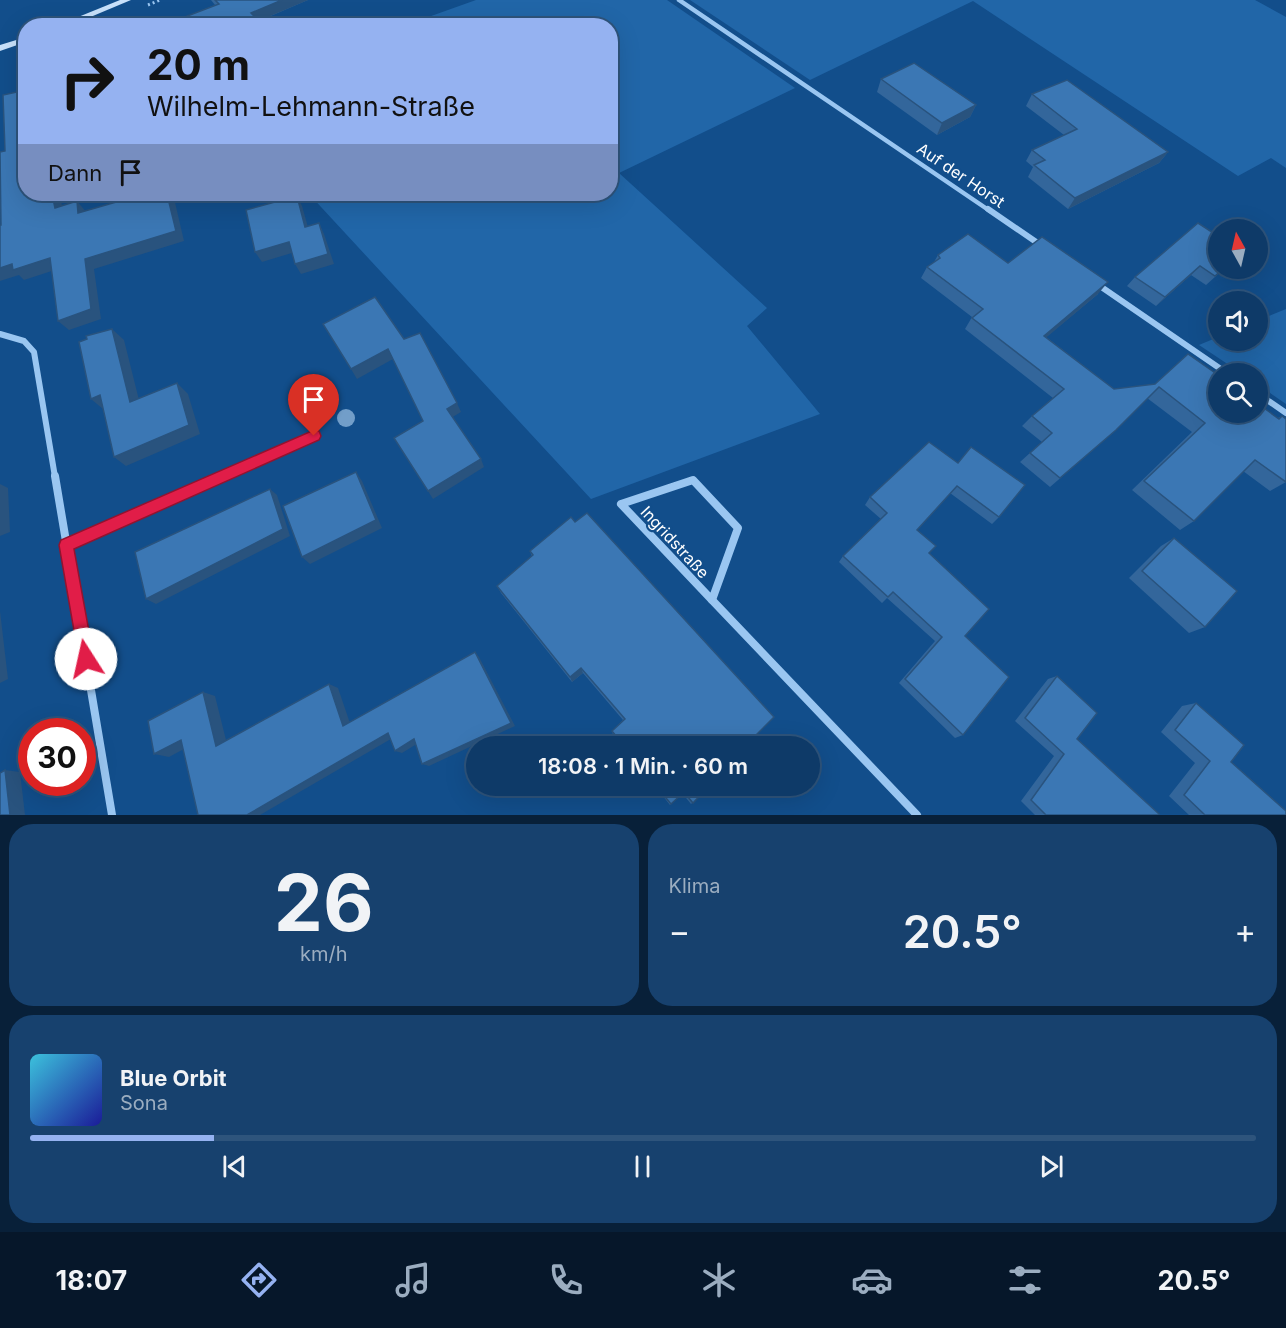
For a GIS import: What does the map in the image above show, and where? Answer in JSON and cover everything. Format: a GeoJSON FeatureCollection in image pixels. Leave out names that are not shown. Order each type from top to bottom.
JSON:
{"type":"FeatureCollection","features":[{"type":"Feature","properties":{"kind":"main road"},"geometry":{"type":"LineString","coordinates":[[81,18],[127,0]]}},
{"type":"Feature","properties":{"kind":"main road"},"geometry":{"type":"LineString","coordinates":[[0,48],[18,42]]}},
{"type":"Feature","properties":{"kind":"street","name":"Auf der Horst"},"geometry":{"type":"LineString","coordinates":[[679,0],[1047,249]]}},
{"type":"Feature","properties":{"kind":"street"},"geometry":{"type":"LineString","coordinates":[[1093,281],[1212,363]]}},
{"type":"Feature","properties":{"kind":"street"},"geometry":{"type":"LineString","coordinates":[[0,334],[24,341],[34,352],[112,815]]}},
{"type":"Feature","properties":{"kind":"street"},"geometry":{"type":"LineString","coordinates":[[1268,401],[1286,413]]}},
{"type":"Feature","properties":{"kind":"street"},"geometry":{"type":"LineString","coordinates":[[66,545],[314,436]]}},
{"type":"Feature","properties":{"kind":"street","name":"Ingridstraße"},"geometry":{"type":"LineString","coordinates":[[712,600],[738,528],[693,480],[621,504],[666,552],[917,815]]}},
{"type":"Feature","properties":{"kind":"shaded area"},"geometry":{"type":"Polygon","coordinates":[[[476,0],[667,0],[795,88],[619,173],[767,308],[747,326],[820,414],[591,499],[315,201],[618,201],[618,18],[426,18],[476,0]]]}},
{"type":"Feature","properties":{"kind":"shaded area"},"geometry":{"type":"Polygon","coordinates":[[[690,0],[1255,0],[1286,17],[1286,168],[1271,158],[1238,176],[973,1],[810,80],[690,0]]]}},
{"type":"Feature","properties":{"kind":"shaded area"},"geometry":{"type":"Polygon","coordinates":[[[1286,309],[1286,404],[1268,392],[1268,363],[1226,363],[1208,351],[1268,351],[1268,316],[1286,309]]]}},
{"type":"Feature","properties":{"kind":"shaded area"},"geometry":{"type":"Polygon","coordinates":[[[1208,341],[1208,351],[1199,345],[1208,341]]]}},
{"type":"Feature","properties":{"kind":"building"},"geometry":{"type":"Polygon","coordinates":[[[215,0],[282,0],[251,13],[256,18],[182,18],[219,4],[215,0]]]}},
{"type":"Feature","properties":{"kind":"building"},"geometry":{"type":"Polygon","coordinates":[[[914,63],[976,105],[942,123],[881,79],[914,63]]]}},
{"type":"Feature","properties":{"kind":"building"},"geometry":{"type":"Polygon","coordinates":[[[1067,80],[1168,152],[1075,198],[1034,165],[1045,160],[1032,150],[1077,129],[1032,94],[1067,80]]]}},
{"type":"Feature","properties":{"kind":"building"},"geometry":{"type":"Polygon","coordinates":[[[18,92],[18,201],[54,201],[55,208],[77,201],[78,213],[120,201],[169,201],[176,231],[85,259],[91,309],[58,321],[50,258],[13,270],[12,264],[0,268],[0,152],[5,151],[3,95],[18,92]]]}},
{"type":"Feature","properties":{"kind":"building"},"geometry":{"type":"Polygon","coordinates":[[[279,201],[298,201],[305,227],[319,223],[328,254],[295,264],[289,242],[255,252],[246,210],[279,201]]]}},
{"type":"Feature","properties":{"kind":"building"},"geometry":{"type":"Polygon","coordinates":[[[1198,223],[1208,230],[1208,271],[1200,266],[1165,297],[1135,277],[1198,223]]]}},
{"type":"Feature","properties":{"kind":"building"},"geometry":{"type":"Polygon","coordinates":[[[968,234],[1008,263],[1042,237],[1108,282],[1044,336],[1114,389],[1155,384],[1188,354],[1208,368],[1208,423],[1268,423],[1268,411],[1279,419],[1282,416],[1286,419],[1286,482],[1255,460],[1194,521],[1144,481],[1205,423],[1159,387],[1116,430],[1060,478],[1030,453],[1052,433],[1032,416],[1064,389],[972,318],[983,309],[927,267],[940,258],[938,255],[968,234]]]}},
{"type":"Feature","properties":{"kind":"building"},"geometry":{"type":"Polygon","coordinates":[[[375,297],[404,339],[420,333],[457,403],[447,409],[481,459],[428,491],[394,438],[423,421],[388,349],[351,369],[323,324],[375,297]]]}},
{"type":"Feature","properties":{"kind":"building"},"geometry":{"type":"Polygon","coordinates":[[[112,329],[130,402],[177,383],[189,425],[114,457],[100,395],[91,399],[79,342],[87,339],[86,336],[112,329]]]}},
{"type":"Feature","properties":{"kind":"building"},"geometry":{"type":"Polygon","coordinates":[[[929,442],[958,463],[971,447],[1025,485],[999,517],[957,486],[917,530],[936,546],[929,553],[989,609],[965,636],[1009,677],[963,735],[905,679],[942,637],[893,592],[888,597],[843,556],[887,513],[870,497],[929,442]]]}},
{"type":"Feature","properties":{"kind":"building"},"geometry":{"type":"Polygon","coordinates":[[[356,472],[376,520],[302,557],[283,506],[356,472]]]}},
{"type":"Feature","properties":{"kind":"building"},"geometry":{"type":"Polygon","coordinates":[[[270,489],[283,529],[146,599],[135,552],[270,489]]]}},
{"type":"Feature","properties":{"kind":"building"},"geometry":{"type":"Polygon","coordinates":[[[587,513],[774,717],[757,734],[758,736],[616,736],[612,731],[625,719],[581,668],[570,677],[497,586],[533,555],[530,551],[571,517],[575,522],[587,513]]]}},
{"type":"Feature","properties":{"kind":"building"},"geometry":{"type":"Polygon","coordinates":[[[1174,538],[1237,591],[1205,627],[1142,571],[1174,538]]]}},
{"type":"Feature","properties":{"kind":"building"},"geometry":{"type":"Polygon","coordinates":[[[475,652],[511,723],[483,736],[466,736],[466,744],[422,764],[414,739],[395,751],[388,733],[247,815],[198,815],[181,740],[154,754],[148,721],[203,692],[216,746],[329,684],[343,726],[475,652]]]}},
{"type":"Feature","properties":{"kind":"building"},"geometry":{"type":"Polygon","coordinates":[[[1057,676],[1097,713],[1077,739],[1158,815],[1046,815],[1031,800],[1064,754],[1025,718],[1057,676]]]}},
{"type":"Feature","properties":{"kind":"building"},"geometry":{"type":"Polygon","coordinates":[[[1196,703],[1244,745],[1231,762],[1286,811],[1286,815],[1205,815],[1184,795],[1210,761],[1175,730],[1196,703]]]}},
{"type":"Feature","properties":{"kind":"building"},"geometry":{"type":"Polygon","coordinates":[[[5,770],[10,815],[0,815],[0,773],[5,770]]]}},
{"type":"Feature","properties":{"kind":"building"},"geometry":{"type":"Polygon","coordinates":[[[664,796],[680,796],[671,804],[664,796]]]}},
{"type":"Feature","properties":{"kind":"building"},"geometry":{"type":"Polygon","coordinates":[[[687,796],[700,796],[693,803],[687,796]]]}},
{"type":"Feature","properties":{"kind":"route"},"geometry":{"type":"LineString","coordinates":[[86,659],[66,545],[314,436]]}}]}
